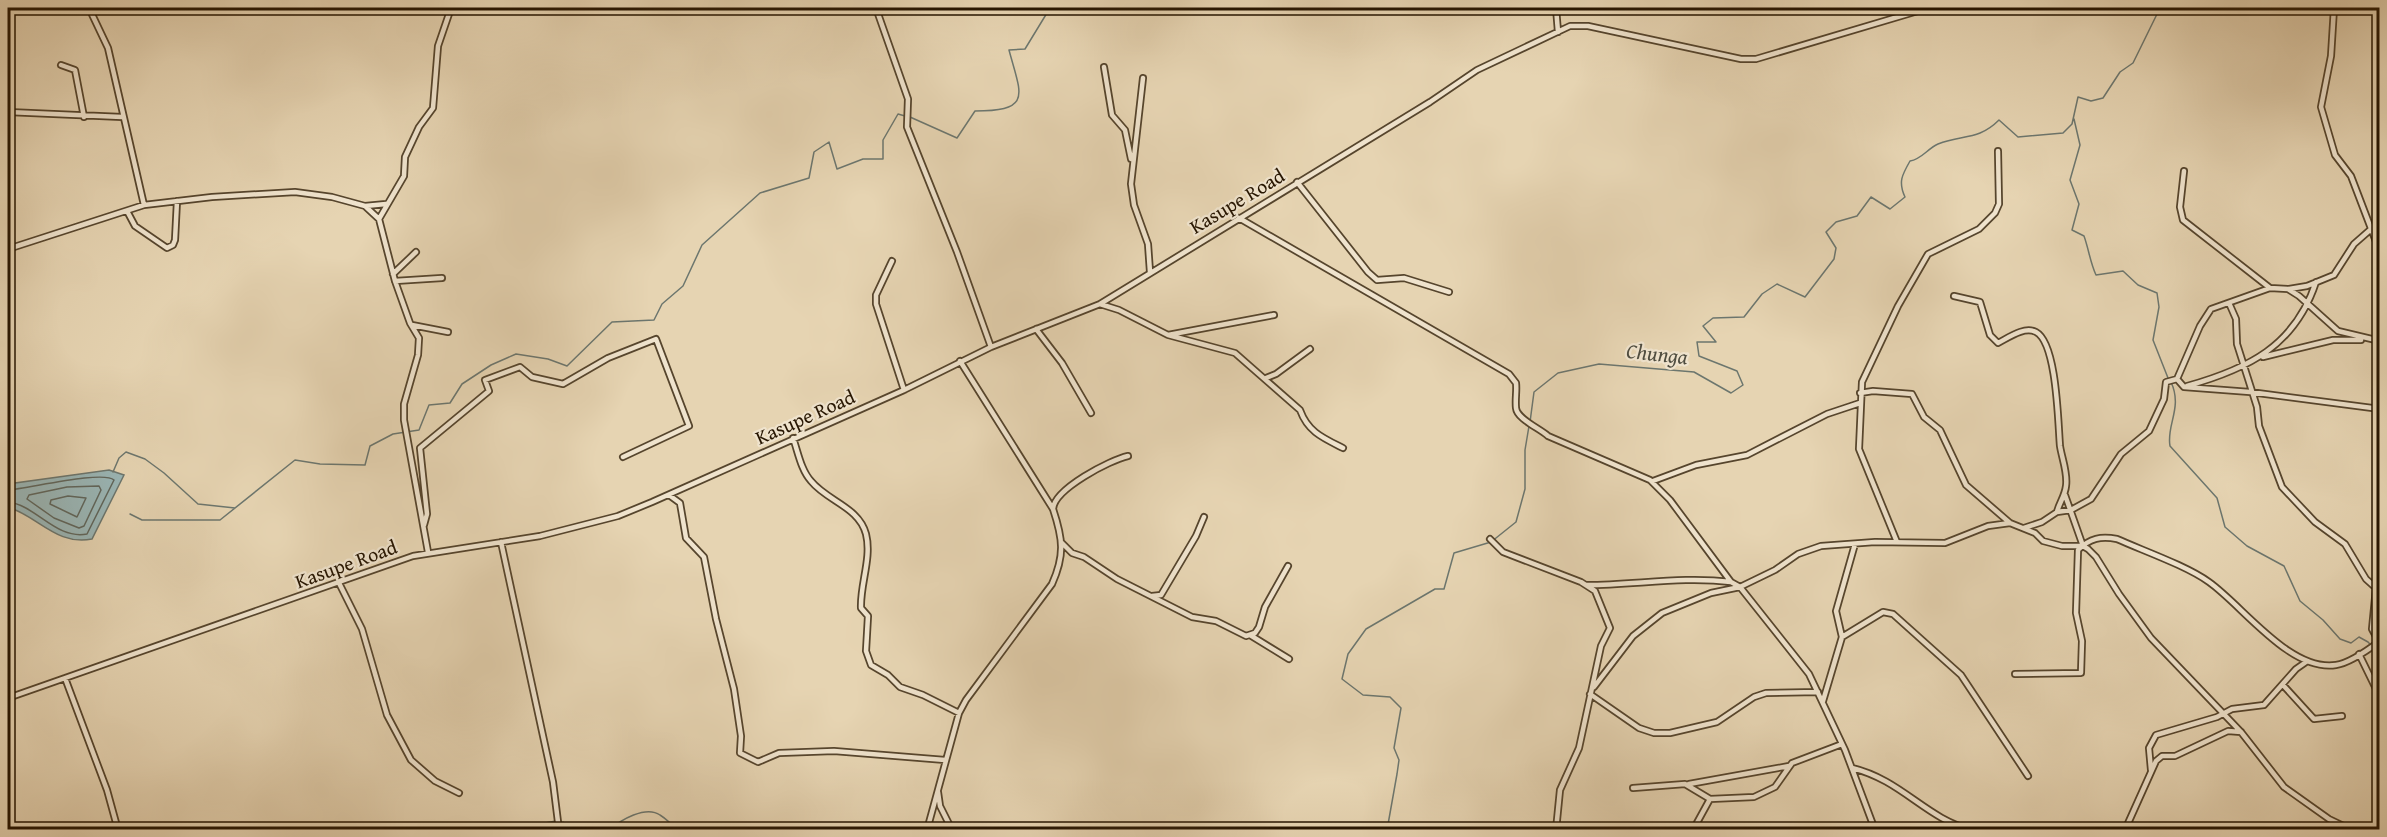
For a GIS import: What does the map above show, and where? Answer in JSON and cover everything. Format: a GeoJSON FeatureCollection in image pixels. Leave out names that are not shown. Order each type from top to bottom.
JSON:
{"type":"FeatureCollection","features":[{"type":"Feature","properties":{"kind":"street"},"geometry":{"type":"LineString","coordinates":[[89,8],[108,48],[144,206]]}},
{"type":"Feature","properties":{"kind":"street"},"geometry":{"type":"LineString","coordinates":[[379,219],[404,176],[405,157],[419,126],[434,108],[438,46],[451,8]]}},
{"type":"Feature","properties":{"kind":"street"},"geometry":{"type":"LineString","coordinates":[[876,8],[908,99],[907,127],[957,252],[991,347]]}},
{"type":"Feature","properties":{"kind":"street"},"geometry":{"type":"LineString","coordinates":[[1556,8],[1558,32]]}},
{"type":"Feature","properties":{"kind":"street","name":"Kasupe Road"},"geometry":{"type":"LineString","coordinates":[[8,698],[428,552],[557,532],[618,516],[669,495],[904,390],[991,347],[1100,304],[1430,102],[1477,70],[1578,24],[1741,59],[1756,59],[1928,8]]}},
{"type":"Feature","properties":{"kind":"street"},"geometry":{"type":"LineString","coordinates":[[2334,8],[2331,57],[2321,106],[2335,155],[2351,176],[2379,252]]}},
{"type":"Feature","properties":{"kind":"street"},"geometry":{"type":"LineString","coordinates":[[61,66],[75,70],[84,117]]}},
{"type":"Feature","properties":{"kind":"street"},"geometry":{"type":"LineString","coordinates":[[1104,67],[1112,115],[1127,135],[1132,168]]}},
{"type":"Feature","properties":{"kind":"street"},"geometry":{"type":"LineString","coordinates":[[1143,78],[1132,168],[1132,198],[1148,244],[1150,272]]}},
{"type":"Feature","properties":{"kind":"street"},"geometry":{"type":"LineString","coordinates":[[8,112],[122,117]]}},
{"type":"Feature","properties":{"kind":"street"},"geometry":{"type":"LineString","coordinates":[[1898,542],[1859,449],[1862,382],[1898,306],[1928,254],[1979,229],[1995,213],[1999,204],[1998,151]]}},
{"type":"Feature","properties":{"kind":"street"},"geometry":{"type":"LineString","coordinates":[[2184,171],[2180,193],[2183,219],[2270,288]]}},
{"type":"Feature","properties":{"kind":"street"},"geometry":{"type":"LineString","coordinates":[[1297,182],[1377,280],[1404,278],[1449,292]]}},
{"type":"Feature","properties":{"kind":"street"},"geometry":{"type":"LineString","coordinates":[[8,249],[144,206],[177,201],[295,192],[332,197],[365,206],[387,204]]}},
{"type":"Feature","properties":{"kind":"street"},"geometry":{"type":"LineString","coordinates":[[127,211],[135,226],[167,248],[173,246],[175,240],[177,201]]}},
{"type":"Feature","properties":{"kind":"street"},"geometry":{"type":"LineString","coordinates":[[365,206],[379,219],[395,281],[419,338],[419,348],[404,404],[404,420],[428,552]]}},
{"type":"Feature","properties":{"kind":"street"},"geometry":{"type":"LineString","coordinates":[[1239,218],[1509,374],[1516,383],[1516,411],[1520,418],[1537,426],[1548,436],[1656,482],[1696,465],[1747,455],[1827,414],[1860,403]]}},
{"type":"Feature","properties":{"kind":"street"},"geometry":{"type":"LineString","coordinates":[[2177,379],[2207,313],[2211,309],[2246,294],[2270,288],[2288,289],[2316,282],[2334,274],[2354,244],[2370,231]]}},
{"type":"Feature","properties":{"kind":"street"},"geometry":{"type":"LineString","coordinates":[[393,274],[416,252]]}},
{"type":"Feature","properties":{"kind":"street"},"geometry":{"type":"LineString","coordinates":[[892,261],[876,295],[876,304],[904,390]]}},
{"type":"Feature","properties":{"kind":"street"},"geometry":{"type":"LineString","coordinates":[[395,281],[442,278]]}},
{"type":"Feature","properties":{"kind":"street"},"geometry":{"type":"LineString","coordinates":[[2184,387],[2225,375],[2259,358],[2285,336],[2308,305],[2316,282]]}},
{"type":"Feature","properties":{"kind":"street"},"geometry":{"type":"LineString","coordinates":[[2288,289],[2338,331],[2379,341]]}},
{"type":"Feature","properties":{"kind":"street"},"geometry":{"type":"LineString","coordinates":[[1954,296],[1980,302],[1990,335],[1998,343],[2025,330],[2034,331],[2044,338],[2059,404],[2060,440],[2066,476],[2065,494],[2057,512]]}},
{"type":"Feature","properties":{"kind":"street"},"geometry":{"type":"LineString","coordinates":[[2015,674],[2076,675],[2080,673],[2082,641],[2076,614],[2078,550],[2094,538],[2118,539],[2197,574],[2230,599],[2260,628],[2306,662],[2338,665],[2379,641],[2372,629],[2376,588],[2366,579],[2345,544],[2315,522],[2282,487],[2259,426],[2257,407],[2250,392],[2236,340],[2236,320],[2229,303]]}},
{"type":"Feature","properties":{"kind":"street"},"geometry":{"type":"LineString","coordinates":[[1100,304],[1119,310],[1168,335],[1235,353],[1300,410],[1304,422],[1317,436],[1343,448]]}},
{"type":"Feature","properties":{"kind":"street"},"geometry":{"type":"LineString","coordinates":[[1168,335],[1274,315]]}},
{"type":"Feature","properties":{"kind":"street"},"geometry":{"type":"LineString","coordinates":[[412,326],[448,332]]}},
{"type":"Feature","properties":{"kind":"street"},"geometry":{"type":"LineString","coordinates":[[1036,329],[1062,363],[1091,413]]}},
{"type":"Feature","properties":{"kind":"street"},"geometry":{"type":"LineString","coordinates":[[423,528],[427,514],[420,448],[489,391],[485,380],[520,367],[531,377],[563,384],[608,358],[656,339],[689,426],[623,457]]}},
{"type":"Feature","properties":{"kind":"street"},"geometry":{"type":"LineString","coordinates":[[2259,358],[2333,340],[2372,340]]}},
{"type":"Feature","properties":{"kind":"street"},"geometry":{"type":"LineString","coordinates":[[1266,378],[1276,374],[1310,349]]}},
{"type":"Feature","properties":{"kind":"street"},"geometry":{"type":"LineString","coordinates":[[927,830],[959,713],[966,700],[1052,584],[1061,563],[1061,542],[1053,509],[960,361]]}},
{"type":"Feature","properties":{"kind":"street"},"geometry":{"type":"LineString","coordinates":[[2177,379],[2184,387],[2250,392],[2379,409]]}},
{"type":"Feature","properties":{"kind":"street"},"geometry":{"type":"LineString","coordinates":[[2024,528],[2042,522],[2057,512],[2071,510],[2091,499],[2121,454],[2145,436],[2164,399],[2166,382],[2177,379]]}},
{"type":"Feature","properties":{"kind":"street"},"geometry":{"type":"LineString","coordinates":[[1860,393],[1867,391],[1912,394],[1921,412],[1940,430],[1966,485],[2010,523],[2035,533],[2043,541],[2062,546],[2083,546]]}},
{"type":"Feature","properties":{"kind":"street"},"geometry":{"type":"LineString","coordinates":[[793,438],[808,478],[821,492],[844,505],[859,520],[866,532],[867,555],[861,608],[867,616],[867,651],[871,665],[888,675],[900,687],[923,695],[959,713]]}},
{"type":"Feature","properties":{"kind":"street"},"geometry":{"type":"LineString","coordinates":[[1053,509],[1055,499],[1061,492],[1104,465],[1128,456]]}},
{"type":"Feature","properties":{"kind":"street"},"geometry":{"type":"LineString","coordinates":[[1650,480],[1670,500],[1731,582],[1740,587],[1809,674],[1842,744],[1875,830]]}},
{"type":"Feature","properties":{"kind":"street"},"geometry":{"type":"LineString","coordinates":[[2065,494],[2083,546],[2096,557],[2151,638],[2210,698],[2221,714],[2241,732],[2284,787],[2329,819],[2352,830]]}},
{"type":"Feature","properties":{"kind":"street"},"geometry":{"type":"LineString","coordinates":[[669,495],[680,502],[686,538],[704,557],[716,619],[734,690],[741,736],[740,753],[743,756],[758,762],[778,753],[834,751],[945,760]]}},
{"type":"Feature","properties":{"kind":"street"},"geometry":{"type":"LineString","coordinates":[[1150,596],[1161,595],[1196,536],[1204,516]]}},
{"type":"Feature","properties":{"kind":"street"},"geometry":{"type":"LineString","coordinates":[[1556,830],[1563,779],[1579,748],[1590,693],[1633,636],[1647,623],[1679,604],[1731,586],[1740,587],[1775,570],[1798,554],[1821,546],[1898,542],[1945,543],[1988,526],[2010,523]]}},
{"type":"Feature","properties":{"kind":"street"},"geometry":{"type":"LineString","coordinates":[[1492,541],[1503,552],[1587,585],[1620,585],[1672,579],[1731,582]]}},
{"type":"Feature","properties":{"kind":"street"},"geometry":{"type":"LineString","coordinates":[[501,542],[553,782],[559,830]]}},
{"type":"Feature","properties":{"kind":"street"},"geometry":{"type":"LineString","coordinates":[[1061,542],[1072,554],[1084,557],[1150,596],[1192,617],[1216,621],[1246,636],[1250,635],[1289,659]]}},
{"type":"Feature","properties":{"kind":"street"},"geometry":{"type":"LineString","coordinates":[[1823,701],[1842,637],[1836,610],[1855,544]]}},
{"type":"Feature","properties":{"kind":"street"},"geometry":{"type":"LineString","coordinates":[[1250,635],[1259,627],[1265,607],[1288,566]]}},
{"type":"Feature","properties":{"kind":"street"},"geometry":{"type":"LineString","coordinates":[[339,583],[362,629],[387,715],[411,760],[435,781],[459,794]]}},
{"type":"Feature","properties":{"kind":"street"},"geometry":{"type":"LineString","coordinates":[[1587,585],[1598,598],[1610,628],[1600,646],[1594,687]]}},
{"type":"Feature","properties":{"kind":"street"},"geometry":{"type":"LineString","coordinates":[[1842,637],[1883,612],[1893,614],[1961,675],[2028,776]]}},
{"type":"Feature","properties":{"kind":"street"},"geometry":{"type":"LineString","coordinates":[[2359,654],[2379,697]]}},
{"type":"Feature","properties":{"kind":"street"},"geometry":{"type":"LineString","coordinates":[[2151,770],[2149,748],[2156,735],[2232,709],[2264,705],[2306,662]]}},
{"type":"Feature","properties":{"kind":"street"},"geometry":{"type":"LineString","coordinates":[[65,678],[107,790],[118,830]]}},
{"type":"Feature","properties":{"kind":"street"},"geometry":{"type":"LineString","coordinates":[[2283,685],[2314,719],[2342,716]]}},
{"type":"Feature","properties":{"kind":"street"},"geometry":{"type":"LineString","coordinates":[[1590,693],[1639,728],[1654,733],[1670,733],[1717,722],[1754,697],[1766,693],[1818,692]]}},
{"type":"Feature","properties":{"kind":"street"},"geometry":{"type":"LineString","coordinates":[[2126,830],[2151,770],[2162,756],[2175,756],[2228,731],[2241,732]]}},
{"type":"Feature","properties":{"kind":"street"},"geometry":{"type":"LineString","coordinates":[[1632,788],[1688,784],[1789,766],[1842,744]]}},
{"type":"Feature","properties":{"kind":"street"},"geometry":{"type":"LineString","coordinates":[[1688,784],[1710,799],[1759,795],[1775,787],[1789,766]]}},
{"type":"Feature","properties":{"kind":"street"},"geometry":{"type":"LineString","coordinates":[[1852,768],[1880,776],[1928,810],[1951,823],[1972,830]]}},
{"type":"Feature","properties":{"kind":"street"},"geometry":{"type":"LineString","coordinates":[[937,789],[940,806],[952,830]]}},
{"type":"Feature","properties":{"kind":"street"},"geometry":{"type":"LineString","coordinates":[[1694,830],[1710,799]]}},
{"type":"Feature","properties":{"kind":"water"},"geometry":{"type":"Polygon","coordinates":[[[109,470],[124,475],[92,539],[80,540],[58,535],[8,507],[8,484],[109,470]]]}},
{"type":"Feature","properties":{"kind":"waterway"},"geometry":{"type":"LineString","coordinates":[[910,117],[957,138],[975,111],[1006,108],[1014,104],[1019,89],[1009,50],[1025,49],[1050,8]]}},
{"type":"Feature","properties":{"kind":"waterway","name":"Chunga"},"geometry":{"type":"LineString","coordinates":[[1530,422],[1534,392],[1558,373],[1599,364],[1694,372],[1731,393],[1743,385],[1737,371],[1699,356],[1697,342],[1716,342],[1703,326],[1713,318],[1744,317],[1762,294],[1777,284],[1805,297],[1834,259],[1836,248],[1826,232],[1836,222],[1857,216],[1871,197],[1890,209],[1905,197],[1902,179],[1910,161],[1938,144],[1977,134],[1999,120],[2018,137],[2063,133],[2072,124],[2078,97],[2091,101],[2103,98],[2120,72],[2133,63],[2160,8]]}},
{"type":"Feature","properties":{"kind":"waterway"},"geometry":{"type":"LineString","coordinates":[[130,514],[142,520],[220,520],[295,460],[320,464],[365,465],[370,446],[393,434],[419,430],[429,405],[450,403],[462,384],[491,365],[516,354],[548,359],[567,366],[612,322],[654,320],[662,304],[683,286],[702,245],[760,193],[809,178],[814,152],[829,142],[837,169],[863,159],[883,159],[883,140],[898,114],[905,116]]}},
{"type":"Feature","properties":{"kind":"waterway"},"geometry":{"type":"LineString","coordinates":[[2074,119],[2080,145],[2070,180],[2079,204],[2072,230],[2084,236],[2096,275],[2123,271],[2138,285],[2157,293],[2159,307],[2153,340],[2168,378]]}},
{"type":"Feature","properties":{"kind":"waterway"},"geometry":{"type":"LineString","coordinates":[[2171,382],[2175,408],[2169,438],[2170,446],[2217,498],[2225,527],[2247,546],[2284,566],[2300,601],[2323,620],[2340,639],[2351,643],[2359,637],[2368,642],[2380,655]]}},
{"type":"Feature","properties":{"kind":"waterway","name":"Chunga"},"geometry":{"type":"LineString","coordinates":[[1387,830],[1399,760],[1394,748],[1401,708],[1390,697],[1363,695],[1342,679],[1348,654],[1366,629],[1435,589],[1444,589],[1454,553],[1491,542],[1516,522],[1525,489],[1525,450],[1529,426]]}},
{"type":"Feature","properties":{"kind":"waterway"},"geometry":{"type":"LineString","coordinates":[[113,472],[119,458],[126,452],[145,459],[198,504],[235,508]]}},
{"type":"Feature","properties":{"kind":"waterway"},"geometry":{"type":"LineString","coordinates":[[610,830],[627,818],[648,812],[660,815],[680,830]]}},
{"type":"Feature","properties":{"kind":"waterway"},"geometry":{"type":"LineString","coordinates":[[543,830],[545,823],[556,821]]}},
{"type":"Feature","properties":{"kind":"waterway"},"geometry":{"type":"LineString","coordinates":[[563,822],[573,830]]}},
{"type":"Feature","properties":{"kind":"waterway"},"geometry":{"type":"LineString","coordinates":[[703,830],[711,827],[713,830]]}}]}
